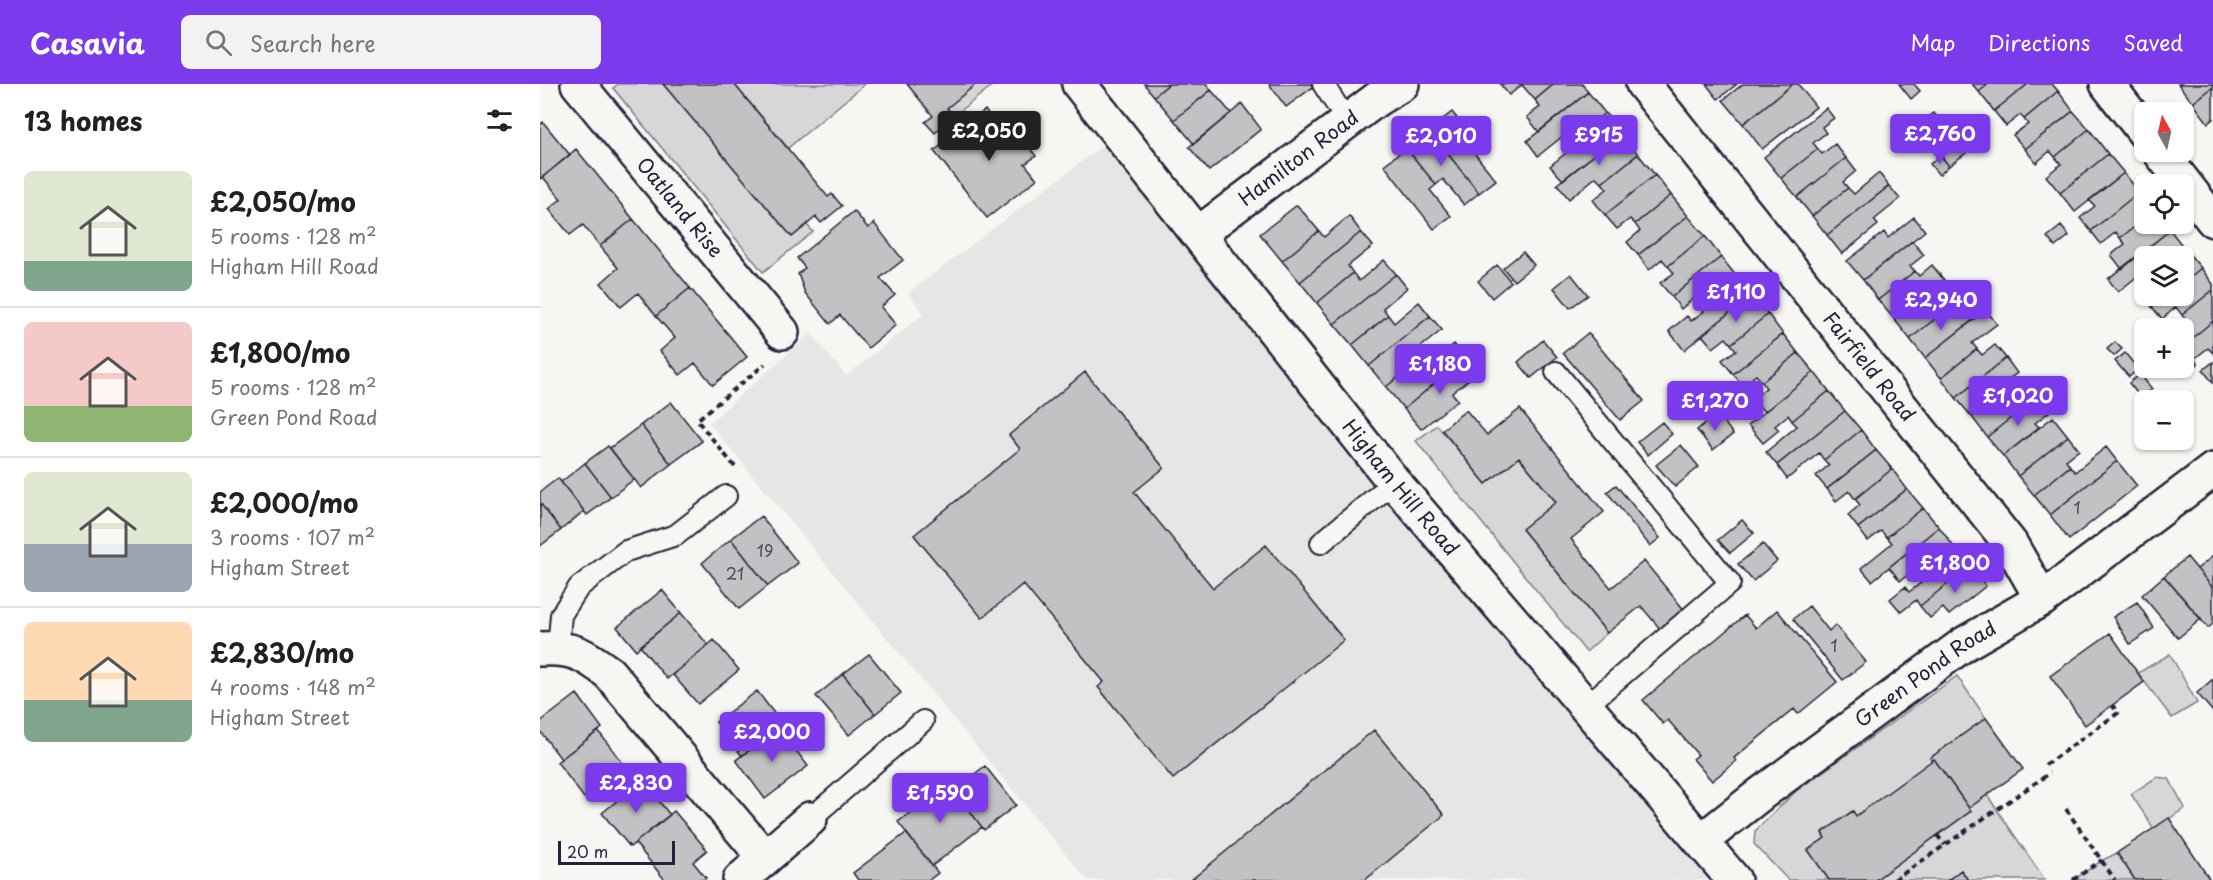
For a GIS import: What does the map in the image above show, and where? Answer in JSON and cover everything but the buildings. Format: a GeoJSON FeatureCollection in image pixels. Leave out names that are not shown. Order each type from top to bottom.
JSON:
{"type":"FeatureCollection","features":[{"type":"Feature","properties":{"kind":"street","name":"Oatland Rise"},"geometry":{"type":"LineString","coordinates":[[578,84],[782,332]]}},
{"type":"Feature","properties":{"kind":"street","name":"Higham Hill Road"},"geometry":{"type":"LineString","coordinates":[[1079,84],[1394,482],[1734,880]]}},
{"type":"Feature","properties":{"kind":"street","name":"Hamilton Road"},"geometry":{"type":"LineString","coordinates":[[1197,234],[1377,99],[1402,84]]}},
{"type":"Feature","properties":{"kind":"street","name":"Fairfield Road"},"geometry":{"type":"LineString","coordinates":[[1643,84],[2010,543],[2042,599]]}},
{"type":"Feature","properties":{"kind":"street"},"geometry":{"type":"LineString","coordinates":[[2107,84],[2134,119]]}},
{"type":"Feature","properties":{"kind":"street"},"geometry":{"type":"LineString","coordinates":[[2168,162],[2213,220]]}},
{"type":"Feature","properties":{"kind":"street","name":"Green Pond Road"},"geometry":{"type":"LineString","coordinates":[[1701,842],[1771,786],[1964,645],[2042,599],[2213,470]]}},
{"type":"Feature","properties":{"kind":"street"},"geometry":{"type":"LineString","coordinates":[[549,649],[586,655],[609,673],[765,858]]}},
{"type":"Feature","properties":{"kind":"street"},"geometry":{"type":"LineString","coordinates":[[740,880],[810,819]]}},
{"type":"Feature","properties":{"kind":"lane"},"geometry":{"type":"LineString","coordinates":[[1323,84],[1347,121]]}},
{"type":"Feature","properties":{"kind":"lane"},"geometry":{"type":"LineString","coordinates":[[1556,372],[1730,583],[1586,706]]}},
{"type":"Feature","properties":{"kind":"lane"},"geometry":{"type":"LineString","coordinates":[[1321,543],[1394,482]]}},
{"type":"Feature","properties":{"kind":"lane"},"geometry":{"type":"LineString","coordinates":[[549,649],[561,615],[579,587],[626,551],[676,535],[726,496]]}},
{"type":"Feature","properties":{"kind":"lane"},"geometry":{"type":"LineString","coordinates":[[810,819],[923,721]]}},
{"type":"Feature","properties":{"kind":"path"},"geometry":{"type":"LineString","coordinates":[[726,496],[746,481],[697,420],[780,352],[782,332]]}},
{"type":"Feature","properties":{"kind":"path"},"geometry":{"type":"LineString","coordinates":[[2045,765],[2118,713],[2112,705]]}},
{"type":"Feature","properties":{"kind":"path"},"geometry":{"type":"LineString","coordinates":[[1894,880],[2050,773]]}},
{"type":"Feature","properties":{"kind":"path"},"geometry":{"type":"LineString","coordinates":[[2066,809],[2115,880]]}},
{"type":"Feature","properties":{"kind":"path"},"geometry":{"type":"LineString","coordinates":[[1937,835],[1945,845]]}},
{"type":"Feature","properties":{"kind":"path"},"geometry":{"type":"LineString","coordinates":[[2073,880],[2103,860]]}},
{"type":"Feature","properties":{"kind":"shaded area"},"geometry":{"type":"Polygon","coordinates":[[[618,84],[663,84],[792,237],[807,225],[813,232],[763,272],[613,88],[618,84]]]}},
{"type":"Feature","properties":{"kind":"shaded area"},"geometry":{"type":"Polygon","coordinates":[[[734,84],[865,84],[788,148],[734,84]]]}},
{"type":"Feature","properties":{"kind":"shaded area"},"geometry":{"type":"Polygon","coordinates":[[[974,84],[994,84],[954,116],[947,108],[974,84]]]}},
{"type":"Feature","properties":{"kind":"shaded area"},"geometry":{"type":"Polygon","coordinates":[[[1118,134],[1734,880],[1087,880],[709,423],[811,333],[846,376],[924,314],[908,293],[1118,134]]]}},
{"type":"Feature","properties":{"kind":"shaded area"},"geometry":{"type":"Polygon","coordinates":[[[1437,425],[1486,484],[1519,457],[1556,502],[1522,529],[1607,633],[1586,652],[1416,441],[1437,425]]]}},
{"type":"Feature","properties":{"kind":"shaded area"},"geometry":{"type":"Polygon","coordinates":[[[2170,654],[2197,703],[2172,718],[2138,673],[2170,654]]]}},
{"type":"Feature","properties":{"kind":"shaded area"},"geometry":{"type":"Polygon","coordinates":[[[1957,676],[1986,718],[1930,758],[1932,761],[1856,816],[1852,811],[1822,833],[1825,838],[1808,850],[1829,880],[1788,880],[1754,844],[1755,831],[1796,791],[1957,676]]]}},
{"type":"Feature","properties":{"kind":"shaded area"},"geometry":{"type":"Polygon","coordinates":[[[2157,777],[2169,779],[2185,808],[2154,829],[2131,794],[2157,777]]]}},
{"type":"Feature","properties":{"kind":"shaded area"},"geometry":{"type":"Polygon","coordinates":[[[1987,795],[2045,880],[1968,880],[1961,870],[1948,880],[1875,880],[1971,811],[1969,808],[1987,795]]]}},
{"type":"Feature","properties":{"kind":"shaded area"},"geometry":{"type":"Polygon","coordinates":[[[2117,853],[2135,880],[2073,880],[2103,860],[2117,853]]]}}]}
